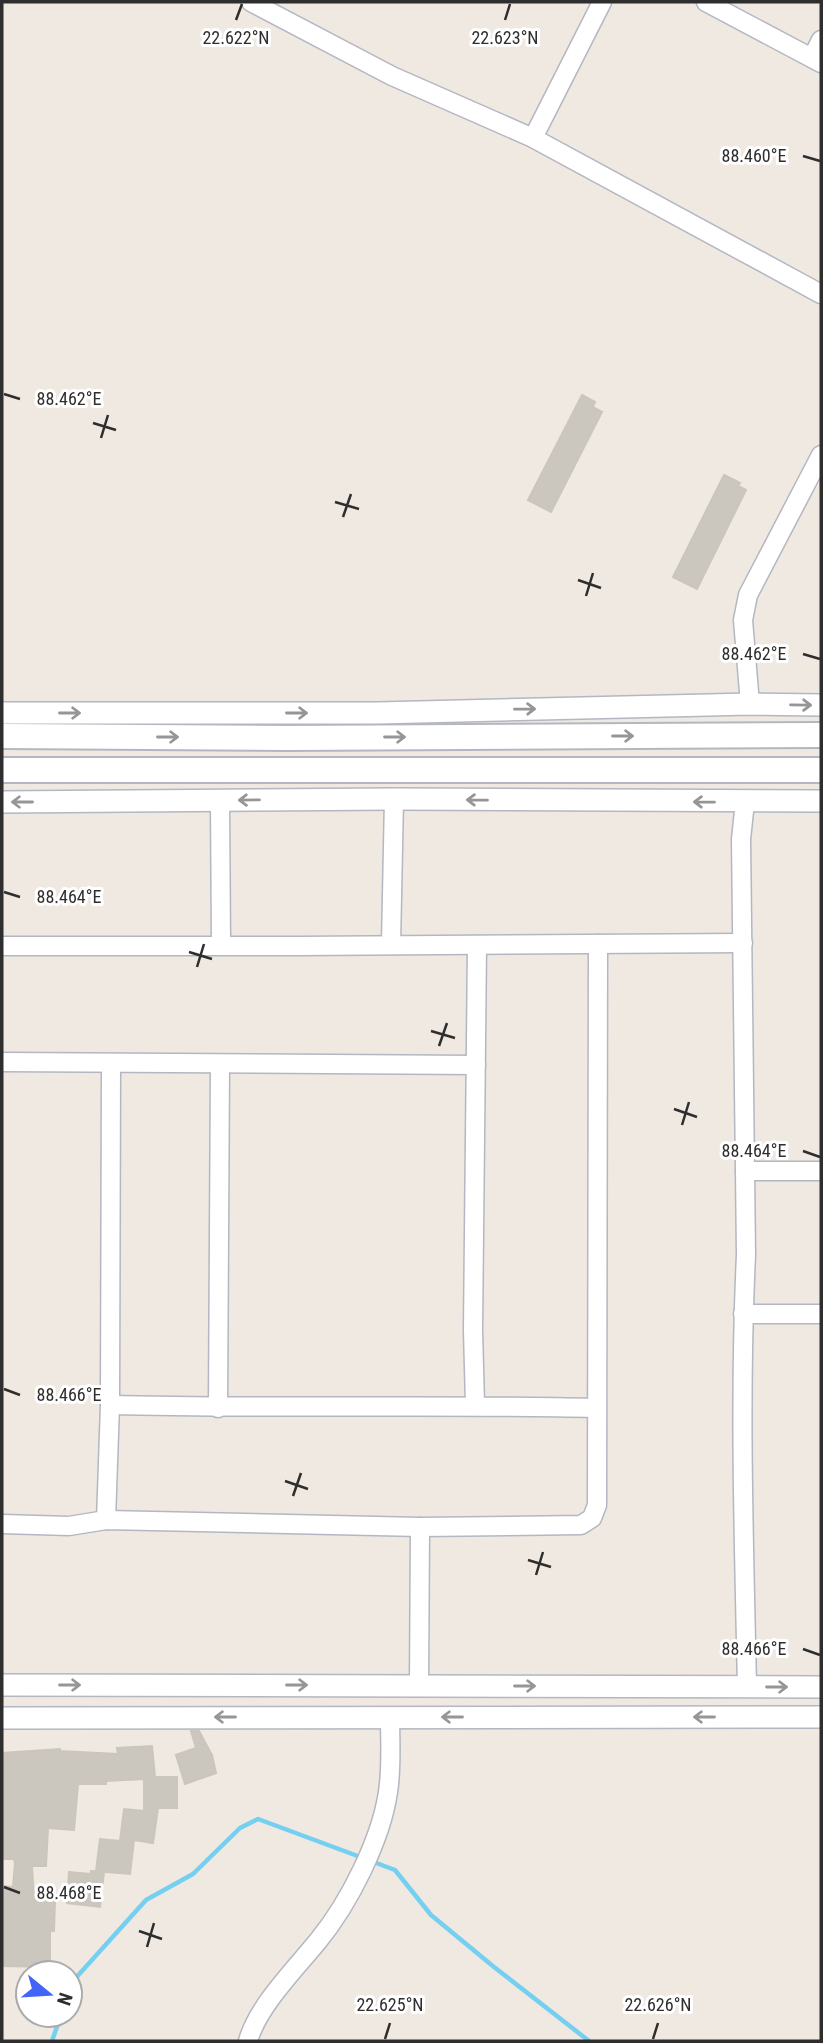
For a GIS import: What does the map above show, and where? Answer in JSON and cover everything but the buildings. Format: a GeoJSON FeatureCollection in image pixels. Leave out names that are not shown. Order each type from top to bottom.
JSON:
{"type":"FeatureCollection","features":[{"type":"Feature","properties":{"kind":"main road"},"geometry":{"type":"LineString","coordinates":[[2,736],[288,738],[821,735]]}},
{"type":"Feature","properties":{"kind":"main road"},"geometry":{"type":"LineString","coordinates":[[2,770],[821,771]]}},
{"type":"Feature","properties":{"kind":"street"},"geometry":{"type":"LineString","coordinates":[[251,2],[392,76],[533,138],[821,293]]}},
{"type":"Feature","properties":{"kind":"street"},"geometry":{"type":"LineString","coordinates":[[533,138],[602,2]]}},
{"type":"Feature","properties":{"kind":"street"},"geometry":{"type":"LineString","coordinates":[[706,2],[816,60],[821,40]]}},
{"type":"Feature","properties":{"kind":"street"},"geometry":{"type":"LineString","coordinates":[[750,704],[744,620],[748,595],[821,455]]}},
{"type":"Feature","properties":{"kind":"street"},"geometry":{"type":"LineString","coordinates":[[2,713],[378,713],[750,704],[821,705]]}},
{"type":"Feature","properties":{"kind":"street"},"geometry":{"type":"LineString","coordinates":[[391,944],[394,799]]}},
{"type":"Feature","properties":{"kind":"street"},"geometry":{"type":"LineString","coordinates":[[2,802],[394,799],[821,801]]}},
{"type":"Feature","properties":{"kind":"street"},"geometry":{"type":"LineString","coordinates":[[220,801],[221,945]]}},
{"type":"Feature","properties":{"kind":"street"},"geometry":{"type":"LineString","coordinates":[[745,802],[741,839],[746,1255],[742,1466],[747,1687]]}},
{"type":"Feature","properties":{"kind":"street"},"geometry":{"type":"LineString","coordinates":[[2,946],[743,943]]}},
{"type":"Feature","properties":{"kind":"street"},"geometry":{"type":"LineString","coordinates":[[2,1524],[69,1526],[106,1520],[420,1527],[581,1525],[592,1518],[597,1505],[598,944]]}},
{"type":"Feature","properties":{"kind":"street"},"geometry":{"type":"LineString","coordinates":[[475,1405],[473,1330],[477,945]]}},
{"type":"Feature","properties":{"kind":"street"},"geometry":{"type":"LineString","coordinates":[[2,1062],[476,1065]]}},
{"type":"Feature","properties":{"kind":"street"},"geometry":{"type":"LineString","coordinates":[[106,1520],[110,1405],[111,1064]]}},
{"type":"Feature","properties":{"kind":"street"},"geometry":{"type":"LineString","coordinates":[[218,1408],[220,1064]]}},
{"type":"Feature","properties":{"kind":"street"},"geometry":{"type":"LineString","coordinates":[[745,1171],[821,1171]]}},
{"type":"Feature","properties":{"kind":"street"},"geometry":{"type":"LineString","coordinates":[[743,1314],[821,1314]]}},
{"type":"Feature","properties":{"kind":"street"},"geometry":{"type":"LineString","coordinates":[[110,1405],[218,1408],[475,1405],[596,1408]]}},
{"type":"Feature","properties":{"kind":"street"},"geometry":{"type":"LineString","coordinates":[[419,1685],[420,1527]]}},
{"type":"Feature","properties":{"kind":"street"},"geometry":{"type":"LineString","coordinates":[[2,1685],[821,1687]]}},
{"type":"Feature","properties":{"kind":"street"},"geometry":{"type":"LineString","coordinates":[[326,1685],[326,1717]]}},
{"type":"Feature","properties":{"kind":"street"},"geometry":{"type":"LineString","coordinates":[[248,2041],[270,2000],[321,1937],[360,1873],[382,1822],[388,1791],[390,1717]]}},
{"type":"Feature","properties":{"kind":"street"},"geometry":{"type":"LineString","coordinates":[[2,1718],[821,1717]]}},
{"type":"Feature","properties":{"kind":"waterway"},"geometry":{"type":"LineString","coordinates":[[84,1969],[146,1900],[193,1874],[240,1828],[258,1819],[363,1858]]}},
{"type":"Feature","properties":{"kind":"waterway"},"geometry":{"type":"LineString","coordinates":[[371,1861],[395,1870],[431,1915],[589,2041]]}},
{"type":"Feature","properties":{"kind":"waterway"},"geometry":{"type":"LineString","coordinates":[[52,2041],[56,2029]]}}]}
